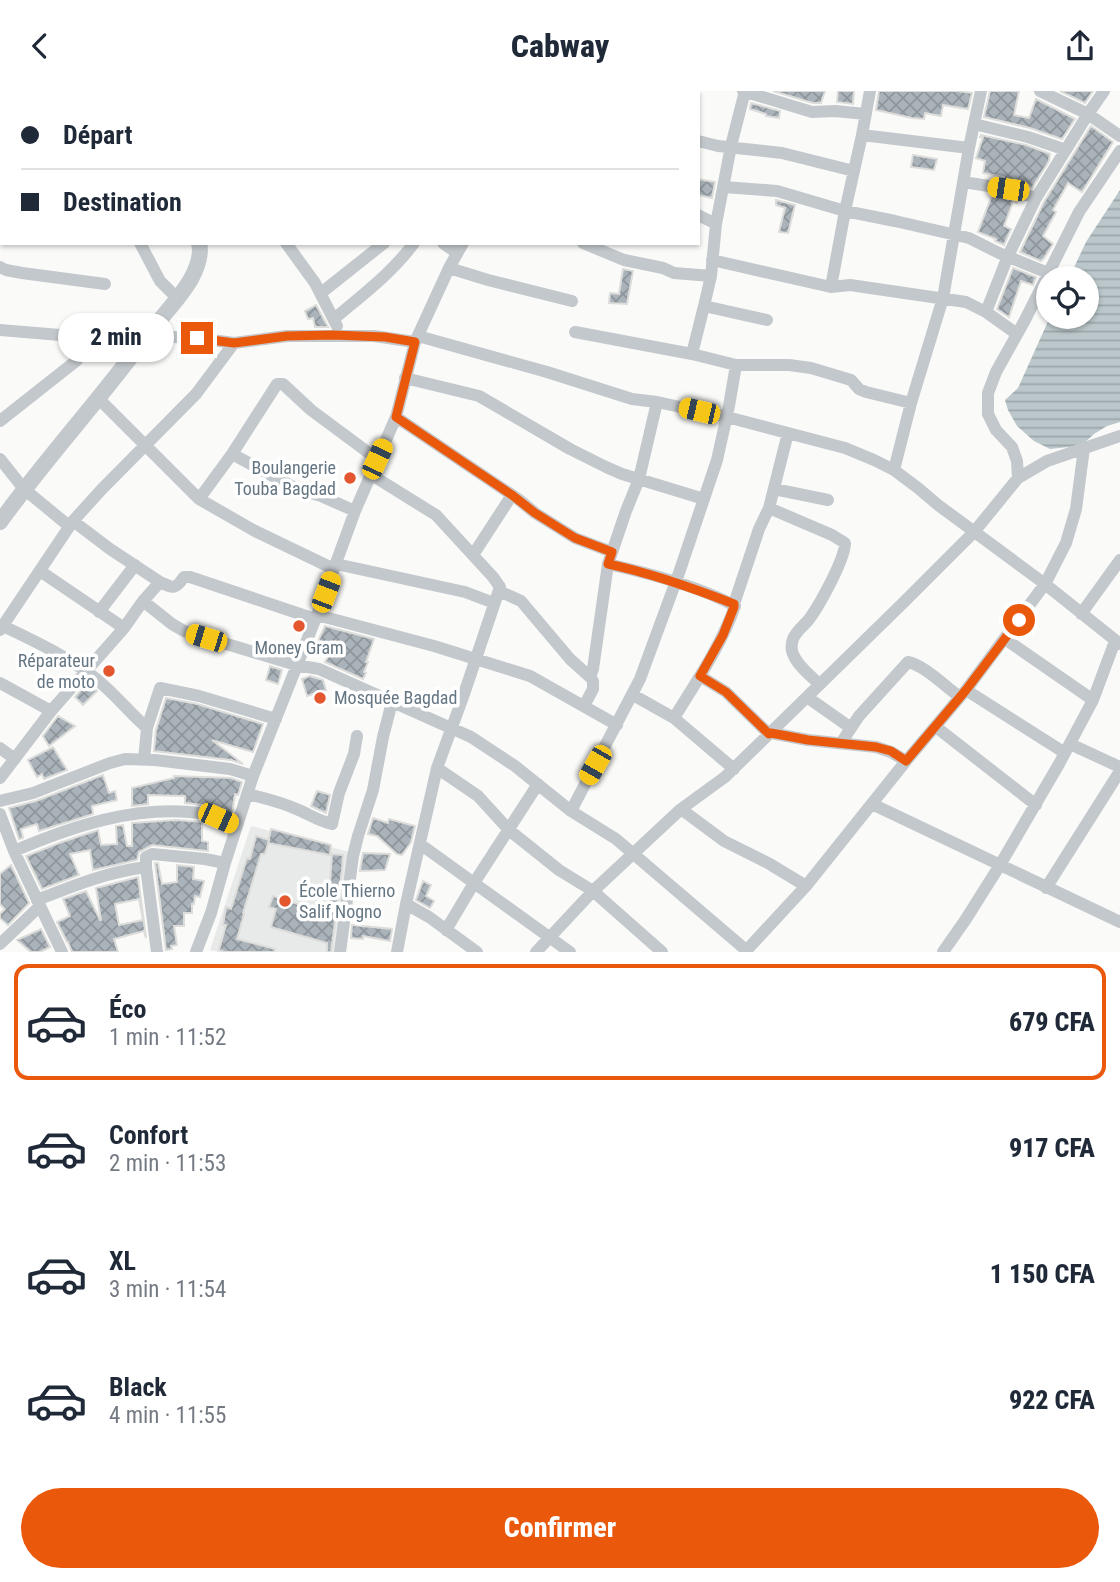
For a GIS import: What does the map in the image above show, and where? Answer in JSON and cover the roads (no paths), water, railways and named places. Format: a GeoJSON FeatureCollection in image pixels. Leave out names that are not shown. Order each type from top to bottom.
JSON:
{"type":"FeatureCollection","features":[{"type":"Feature","properties":{"kind":"street"},"geometry":{"type":"LineString","coordinates":[[692,354],[711,276],[716,224],[744,91],[812,112],[866,114]]}},
{"type":"Feature","properties":{"kind":"street"},"geometry":{"type":"LineString","coordinates":[[831,287],[870,91]]}},
{"type":"Feature","properties":{"kind":"street"},"geometry":{"type":"LineString","coordinates":[[894,470],[943,298],[981,91]]}},
{"type":"Feature","properties":{"kind":"street"},"geometry":{"type":"LineString","coordinates":[[1040,91],[1088,114],[1120,136]]}},
{"type":"Feature","properties":{"kind":"street"},"geometry":{"type":"LineString","coordinates":[[986,312],[1008,256],[1036,198],[1104,91]]}},
{"type":"Feature","properties":{"kind":"street"},"geometry":{"type":"LineString","coordinates":[[974,124],[1028,137],[1066,150]]}},
{"type":"Feature","properties":{"kind":"street"},"geometry":{"type":"LineString","coordinates":[[862,135],[969,148]]}},
{"type":"Feature","properties":{"kind":"street"},"geometry":{"type":"LineString","coordinates":[[700,142],[782,153],[854,171]]}},
{"type":"Feature","properties":{"kind":"street"},"geometry":{"type":"LineString","coordinates":[[1052,266],[1079,212],[1120,151]]}},
{"type":"Feature","properties":{"kind":"street"},"geometry":{"type":"LineString","coordinates":[[963,182],[1008,189],[1036,198]]}},
{"type":"Feature","properties":{"kind":"street"},"geometry":{"type":"LineString","coordinates":[[724,187],[777,191],[845,211],[969,238],[1036,268]]}},
{"type":"Feature","properties":{"kind":"street"},"geometry":{"type":"LineString","coordinates":[[700,216],[716,224]]}},
{"type":"Feature","properties":{"kind":"street"},"geometry":{"type":"LineString","coordinates":[[141,245],[160,281],[177,298]]}},
{"type":"Feature","properties":{"kind":"street"},"geometry":{"type":"LineString","coordinates":[[0,522],[191,280],[198,264],[200,245]]}},
{"type":"Feature","properties":{"kind":"street"},"geometry":{"type":"LineString","coordinates":[[287,245],[321,293],[342,335]]}},
{"type":"Feature","properties":{"kind":"street"},"geometry":{"type":"LineString","coordinates":[[321,293],[381,245]]}},
{"type":"Feature","properties":{"kind":"street"},"geometry":{"type":"LineString","coordinates":[[334,319],[373,286],[413,245]]}},
{"type":"Feature","properties":{"kind":"street"},"geometry":{"type":"LineString","coordinates":[[588,245],[624,260],[674,273],[711,276]]}},
{"type":"Feature","properties":{"kind":"street"},"geometry":{"type":"LineString","coordinates":[[199,951],[253,776],[355,511],[396,417],[417,339],[460,248]]}},
{"type":"Feature","properties":{"kind":"street"},"geometry":{"type":"LineString","coordinates":[[712,260],[831,287],[850,285],[966,302],[986,312],[1017,334]]}},
{"type":"Feature","properties":{"kind":"street"},"geometry":{"type":"LineString","coordinates":[[0,267],[104,284]]}},
{"type":"Feature","properties":{"kind":"street"},"geometry":{"type":"LineString","coordinates":[[449,268],[572,301]]}},
{"type":"Feature","properties":{"kind":"street"},"geometry":{"type":"LineString","coordinates":[[1018,478],[1017,461],[1012,447],[996,430],[988,414],[988,393],[996,372],[1036,297]]}},
{"type":"Feature","properties":{"kind":"street"},"geometry":{"type":"LineString","coordinates":[[704,306],[767,320]]}},
{"type":"Feature","properties":{"kind":"street"},"geometry":{"type":"LineString","coordinates":[[0,330],[142,342],[197,338],[234,343],[287,336],[342,335],[417,339],[547,372],[632,399],[727,417],[845,448],[894,470],[1118,642],[1093,700],[1036,805],[967,919],[943,952]]}},
{"type":"Feature","properties":{"kind":"street"},"geometry":{"type":"LineString","coordinates":[[575,332],[692,354],[722,363],[811,368],[851,380],[859,389],[911,403]]}},
{"type":"Feature","properties":{"kind":"street"},"geometry":{"type":"LineString","coordinates":[[0,421],[76,361],[96,338]]}},
{"type":"Feature","properties":{"kind":"street"},"geometry":{"type":"LineString","coordinates":[[147,728],[86,671],[2,624],[71,523],[196,394],[234,343]]}},
{"type":"Feature","properties":{"kind":"street"},"geometry":{"type":"LineString","coordinates":[[571,811],[633,695],[676,583],[717,460],[736,365]]}},
{"type":"Feature","properties":{"kind":"street"},"geometry":{"type":"LineString","coordinates":[[405,378],[479,396],[582,455],[622,474],[704,499]]}},
{"type":"Feature","properties":{"kind":"street"},"geometry":{"type":"LineString","coordinates":[[199,499],[279,383],[377,459]]}},
{"type":"Feature","properties":{"kind":"street"},"geometry":{"type":"LineString","coordinates":[[97,397],[199,499],[255,531],[335,566],[521,601],[570,659],[590,677],[594,686],[584,706]]}},
{"type":"Feature","properties":{"kind":"street"},"geometry":{"type":"LineString","coordinates":[[590,677],[610,558],[639,479],[657,402]]}},
{"type":"Feature","properties":{"kind":"street"},"geometry":{"type":"LineString","coordinates":[[396,417],[535,513],[610,558],[734,604]]}},
{"type":"Feature","properties":{"kind":"street"},"geometry":{"type":"LineString","coordinates":[[674,718],[723,635],[759,529],[769,508],[788,433]]}},
{"type":"Feature","properties":{"kind":"street"},"geometry":{"type":"LineString","coordinates":[[536,952],[593,891],[681,809],[725,777],[770,734],[974,532],[1018,478],[1046,461],[1120,436]]}},
{"type":"Feature","properties":{"kind":"street"},"geometry":{"type":"LineString","coordinates":[[143,601],[184,631],[296,665],[319,669],[471,737],[515,766],[571,811],[634,853],[746,951],[806,886],[963,694],[1045,584],[1066,543],[1076,509],[1084,448]]}},
{"type":"Feature","properties":{"kind":"street"},"geometry":{"type":"LineString","coordinates":[[232,454],[297,489],[355,511]]}},
{"type":"Feature","properties":{"kind":"street"},"geometry":{"type":"LineString","coordinates":[[0,459],[24,489],[71,523],[172,588],[178,586],[184,577],[190,577],[316,617],[434,646],[499,666],[530,676],[617,725]]}},
{"type":"Feature","properties":{"kind":"street"},"geometry":{"type":"LineString","coordinates":[[370,474],[436,515],[499,584],[497,597],[437,768],[397,952]]}},
{"type":"Feature","properties":{"kind":"street"},"geometry":{"type":"LineString","coordinates":[[774,489],[828,500]]}},
{"type":"Feature","properties":{"kind":"street"},"geometry":{"type":"LineString","coordinates":[[473,555],[512,495]]}},
{"type":"Feature","properties":{"kind":"street"},"geometry":{"type":"LineString","coordinates":[[769,508],[845,543],[845,553],[819,604],[792,642],[794,658],[819,684]]}},
{"type":"Feature","properties":{"kind":"street"},"geometry":{"type":"LineString","coordinates":[[1081,614],[1120,560]]}},
{"type":"Feature","properties":{"kind":"street"},"geometry":{"type":"LineString","coordinates":[[99,612],[135,565]]}},
{"type":"Feature","properties":{"kind":"street"},"geometry":{"type":"LineString","coordinates":[[40,571],[124,628]]}},
{"type":"Feature","properties":{"kind":"street"},"geometry":{"type":"LineString","coordinates":[[0,778],[51,711],[124,628],[160,582]]}},
{"type":"Feature","properties":{"kind":"street"},"geometry":{"type":"LineString","coordinates":[[1005,639],[1093,700]]}},
{"type":"Feature","properties":{"kind":"street"},"geometry":{"type":"LineString","coordinates":[[841,743],[859,716],[910,661],[963,694],[1068,748],[1120,769],[1046,888]]}},
{"type":"Feature","properties":{"kind":"street"},"geometry":{"type":"LineString","coordinates":[[700,676],[726,692],[770,734],[876,747],[891,751],[906,761]]}},
{"type":"Feature","properties":{"kind":"street"},"geometry":{"type":"LineString","coordinates":[[0,683],[51,711]]}},
{"type":"Feature","properties":{"kind":"street"},"geometry":{"type":"LineString","coordinates":[[144,760],[147,728],[160,688],[276,719]]}},
{"type":"Feature","properties":{"kind":"street"},"geometry":{"type":"LineString","coordinates":[[633,695],[674,718],[734,769]]}},
{"type":"Feature","properties":{"kind":"street"},"geometry":{"type":"LineString","coordinates":[[807,697],[851,728]]}},
{"type":"Feature","properties":{"kind":"street"},"geometry":{"type":"LineString","coordinates":[[340,952],[358,836],[373,790],[392,702]]}},
{"type":"Feature","properties":{"kind":"street"},"geometry":{"type":"LineString","coordinates":[[936,727],[1036,805]]}},
{"type":"Feature","properties":{"kind":"street"},"geometry":{"type":"LineString","coordinates":[[247,794],[275,801],[332,824],[339,793],[354,754],[356,736]]}},
{"type":"Feature","properties":{"kind":"street"},"geometry":{"type":"LineString","coordinates":[[0,748],[15,759]]}},
{"type":"Feature","properties":{"kind":"street"},"geometry":{"type":"LineString","coordinates":[[0,801],[33,793],[125,759],[230,769],[253,776]]}},
{"type":"Feature","properties":{"kind":"street"},"geometry":{"type":"LineString","coordinates":[[437,768],[478,796],[509,830],[559,870],[593,891],[662,952]]}},
{"type":"Feature","properties":{"kind":"street"},"geometry":{"type":"LineString","coordinates":[[446,930],[538,784]]}},
{"type":"Feature","properties":{"kind":"street"},"geometry":{"type":"LineString","coordinates":[[872,804],[1120,922]]}},
{"type":"Feature","properties":{"kind":"street"},"geometry":{"type":"LineString","coordinates":[[681,809],[724,841],[806,886]]}},
{"type":"Feature","properties":{"kind":"street"},"geometry":{"type":"LineString","coordinates":[[15,851],[72,827],[141,813],[202,813],[236,826]]}},
{"type":"Feature","properties":{"kind":"street"},"geometry":{"type":"LineString","coordinates":[[0,814],[62,952]]}},
{"type":"Feature","properties":{"kind":"street"},"geometry":{"type":"LineString","coordinates":[[420,844],[570,952]]}},
{"type":"Feature","properties":{"kind":"street"},"geometry":{"type":"LineString","coordinates":[[156,952],[145,859],[152,854],[225,863]]}},
{"type":"Feature","properties":{"kind":"street"},"geometry":{"type":"LineString","coordinates":[[3,935],[39,903],[90,879],[146,867]]}},
{"type":"Feature","properties":{"kind":"street"},"geometry":{"type":"LineString","coordinates":[[406,904],[429,917],[477,952]]}},
{"type":"Feature","properties":{"kind":"place","name":"Boulangerie Touba Bagdad"},"geometry":{"type":"Point","coordinates":[350,478]}},
{"type":"Feature","properties":{"kind":"place","name":"Money Gram"},"geometry":{"type":"Point","coordinates":[299,626]}},
{"type":"Feature","properties":{"kind":"place","name":"Réparateur de moto"},"geometry":{"type":"Point","coordinates":[109,671]}},
{"type":"Feature","properties":{"kind":"place","name":"Mosquée Bagdad"},"geometry":{"type":"Point","coordinates":[320,698]}},
{"type":"Feature","properties":{"kind":"place","name":"École Thierno Salif Nogno"},"geometry":{"type":"Point","coordinates":[285,901]}}]}
